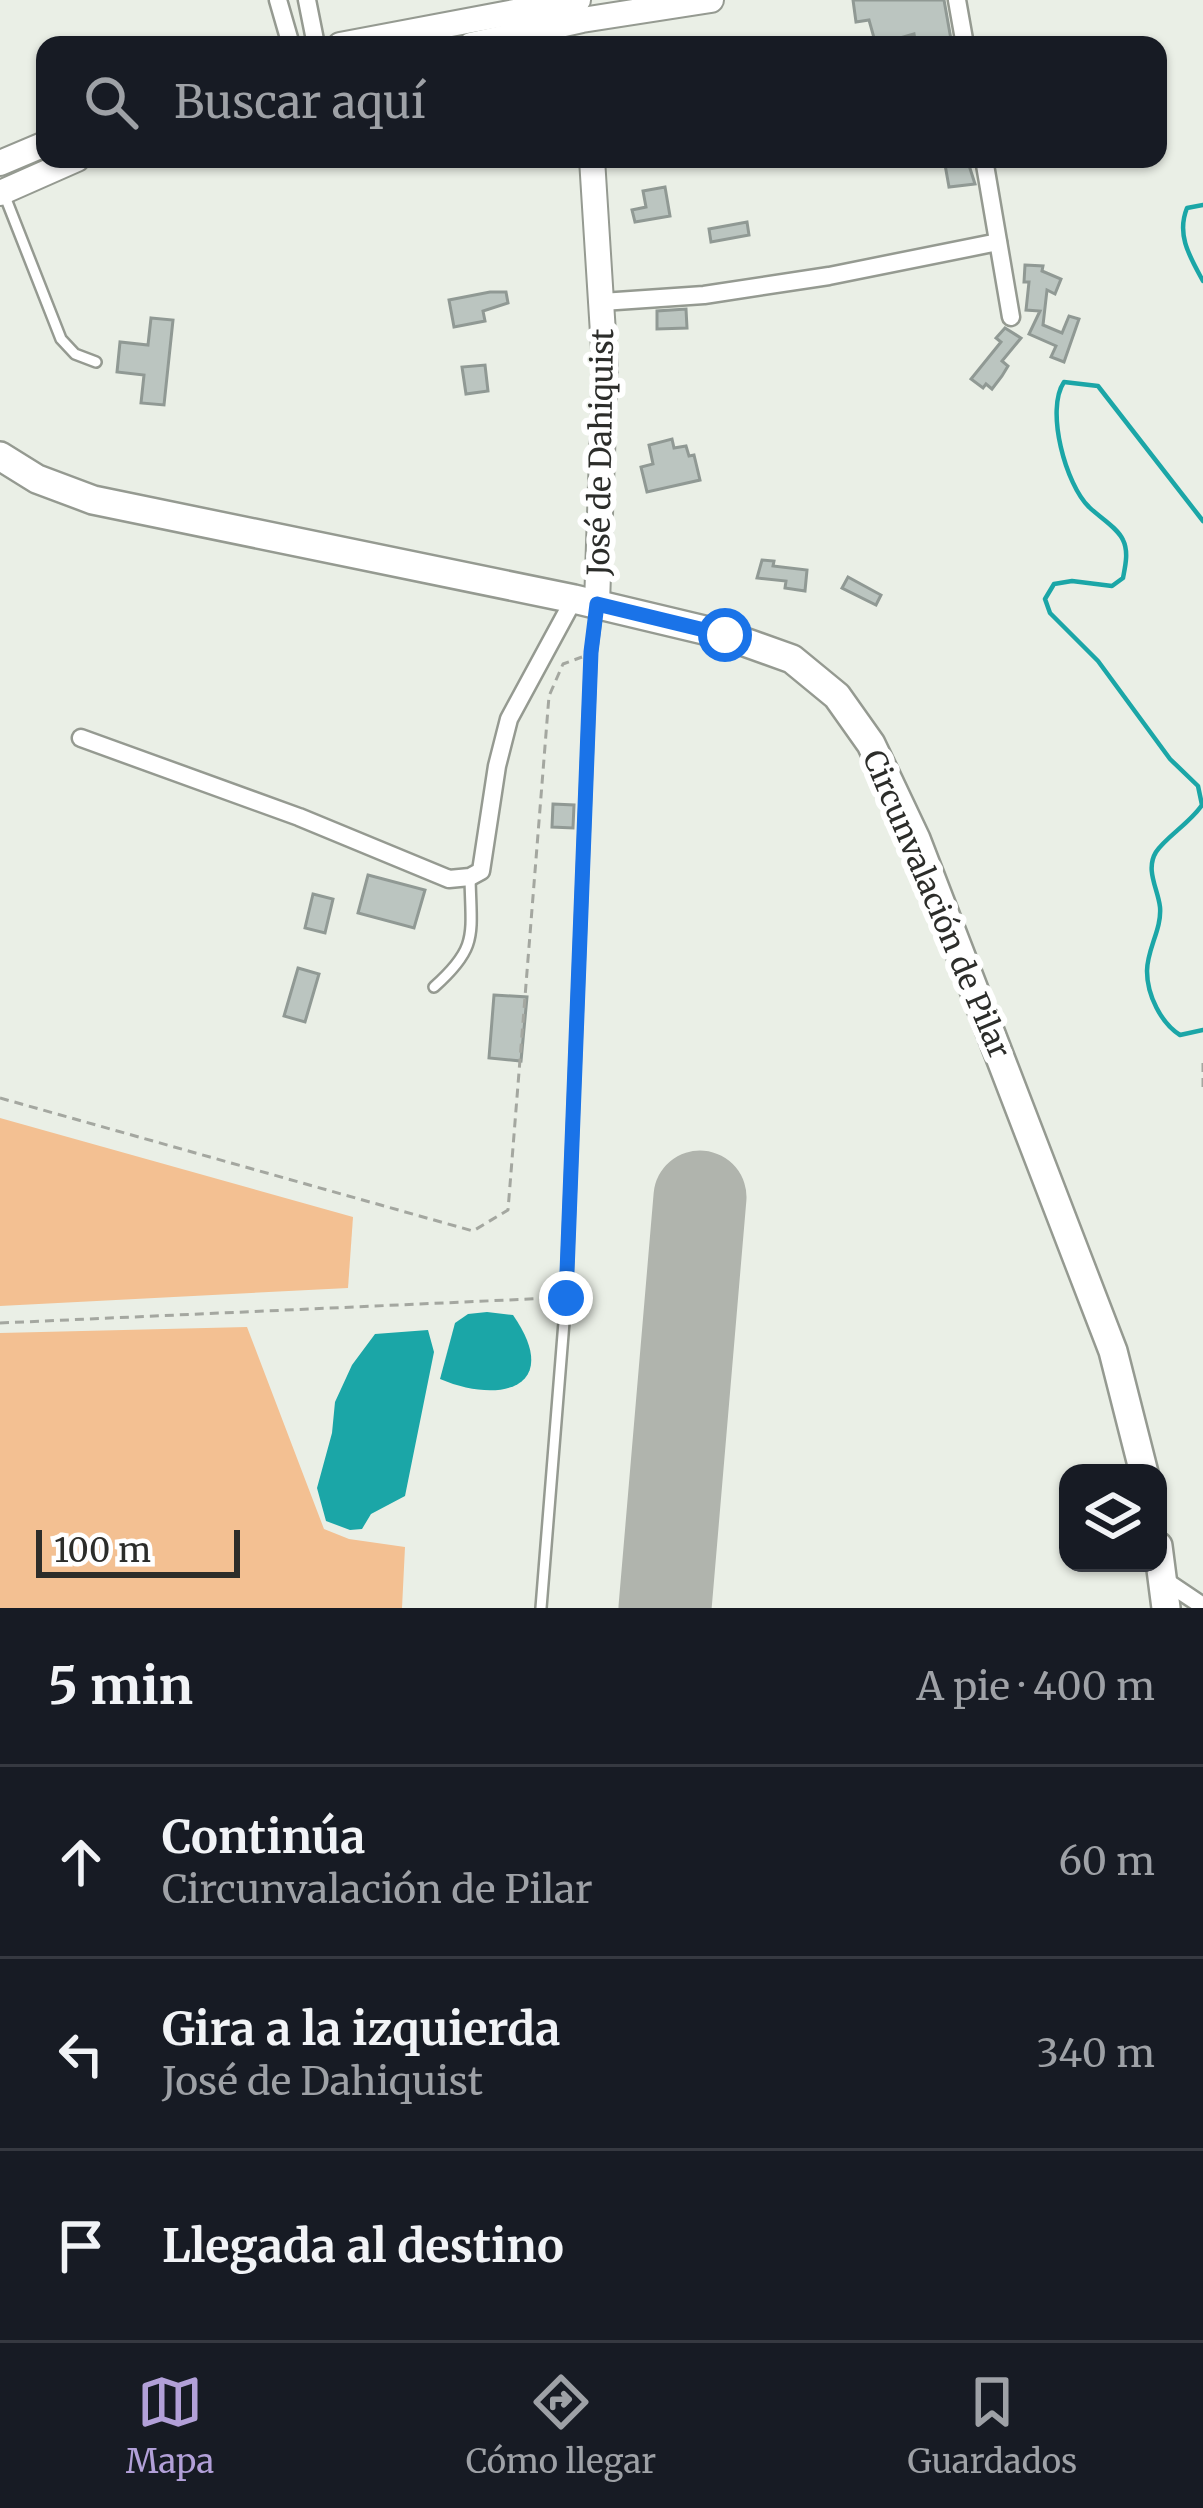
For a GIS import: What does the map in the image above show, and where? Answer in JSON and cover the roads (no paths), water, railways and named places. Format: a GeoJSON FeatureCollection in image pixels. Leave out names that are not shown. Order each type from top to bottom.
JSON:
{"type":"FeatureCollection","features":[{"type":"Feature","properties":{"kind":"main road"},"geometry":{"type":"LineString","coordinates":[[404,36],[573,12],[712,0]]}},
{"type":"Feature","properties":{"kind":"main road"},"geometry":{"type":"LineString","coordinates":[[499,36],[573,12]]}},
{"type":"Feature","properties":{"kind":"main road"},"geometry":{"type":"LineString","coordinates":[[0,164],[36,148]]}},
{"type":"Feature","properties":{"kind":"main road"},"geometry":{"type":"LineString","coordinates":[[1,191],[56,168]]}},
{"type":"Feature","properties":{"kind":"main road","name":"José de Dahiquist"},"geometry":{"type":"LineString","coordinates":[[586,602],[605,444],[593,168]]}},
{"type":"Feature","properties":{"kind":"main road","name":"Circunvalación de Pilar"},"geometry":{"type":"LineString","coordinates":[[0,456],[37,479],[93,500],[725,635],[792,659],[837,696],[871,744],[916,839],[1113,1352],[1142,1464]]}},
{"type":"Feature","properties":{"kind":"street"},"geometry":{"type":"LineString","coordinates":[[278,0],[288,36]]}},
{"type":"Feature","properties":{"kind":"street"},"geometry":{"type":"LineString","coordinates":[[307,0],[314,36]]}},
{"type":"Feature","properties":{"kind":"street"},"geometry":{"type":"LineString","coordinates":[[957,0],[963,36]]}},
{"type":"Feature","properties":{"kind":"street"},"geometry":{"type":"LineString","coordinates":[[986,168],[1011,317]]}},
{"type":"Feature","properties":{"kind":"street"},"geometry":{"type":"LineString","coordinates":[[602,302],[704,295],[998,242]]}},
{"type":"Feature","properties":{"kind":"street"},"geometry":{"type":"LineString","coordinates":[[82,738],[449,878],[470,877],[481,871],[509,719],[586,602]]}},
{"type":"Feature","properties":{"kind":"street"},"geometry":{"type":"LineString","coordinates":[[1165,1594],[1203,1606]]}},
{"type":"Feature","properties":{"kind":"lane"},"geometry":{"type":"LineString","coordinates":[[1,191],[61,339],[75,354],[96,362]]}},
{"type":"Feature","properties":{"kind":"lane","name":"José de Dahiquist"},"geometry":{"type":"LineString","coordinates":[[541,1608],[566,1298],[591,652],[586,602]]}},
{"type":"Feature","properties":{"kind":"lane"},"geometry":{"type":"LineString","coordinates":[[434,987],[461,963],[471,944],[470,877]]}},
{"type":"Feature","properties":{"kind":"water"},"geometry":{"type":"Polygon","coordinates":[[[468,1314],[513,1315],[527,1339],[528,1374],[503,1389],[463,1387],[440,1379],[455,1323],[468,1314]]]}},
{"type":"Feature","properties":{"kind":"water"},"geometry":{"type":"Polygon","coordinates":[[[428,1330],[434,1352],[405,1496],[371,1514],[362,1529],[326,1521],[317,1488],[335,1402],[352,1365],[375,1334],[428,1330]]]}},
{"type":"Feature","properties":{"kind":"waterway"},"geometry":{"type":"LineString","coordinates":[[1203,205],[1187,208],[1183,227],[1186,246],[1203,281]]}},
{"type":"Feature","properties":{"kind":"waterway"},"geometry":{"type":"LineString","coordinates":[[1203,521],[1098,386],[1064,382],[1057,428],[1066,465],[1089,507],[1120,535],[1126,559],[1123,578],[1112,586],[1072,581],[1054,584],[1045,599],[1050,613],[1098,661],[1170,759],[1198,786],[1202,805],[1153,859],[1160,915],[1147,971],[1152,999],[1167,1023],[1180,1035],[1203,1030]]}}]}
